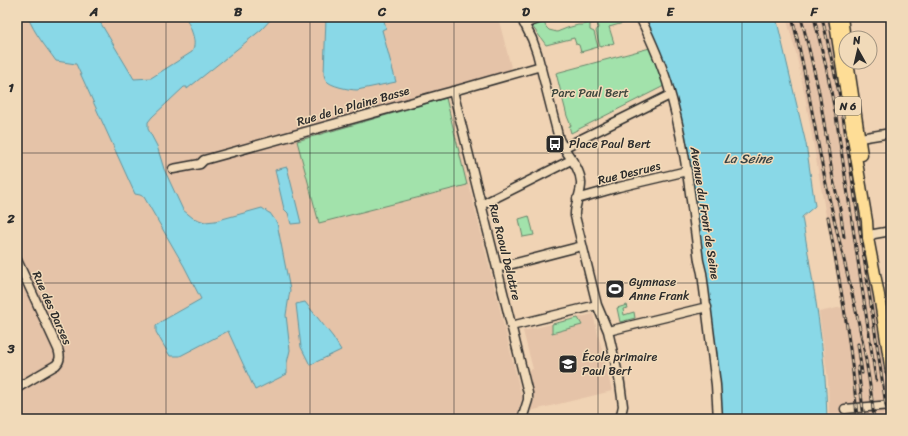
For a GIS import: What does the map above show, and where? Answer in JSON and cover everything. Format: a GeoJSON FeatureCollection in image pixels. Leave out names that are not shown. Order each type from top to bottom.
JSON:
{"type":"FeatureCollection","features":[{"type":"Feature","properties":{"kind":"main road","name":"N 6"},"geometry":{"type":"LineString","coordinates":[[834,17],[862,195],[891,341]]}},
{"type":"Feature","properties":{"kind":"main road"},"geometry":{"type":"LineString","coordinates":[[842,17],[844,30]]}},
{"type":"Feature","properties":{"kind":"main road","name":"N 6"},"geometry":{"type":"LineString","coordinates":[[849,70],[860,138],[879,295],[891,372]]}},
{"type":"Feature","properties":{"kind":"street"},"geometry":{"type":"LineString","coordinates":[[544,17],[523,21],[532,39],[541,66],[559,139],[576,168],[581,180],[580,190],[574,211],[597,305],[608,331],[622,391],[620,419]]}},
{"type":"Feature","properties":{"kind":"street","name":"Avenue du Front de Seine"},"geometry":{"type":"LineString","coordinates":[[640,17],[650,37],[666,80],[678,124],[687,171],[699,261],[707,307],[716,385],[718,419]]}},
{"type":"Feature","properties":{"kind":"street","name":"Rue de la Plaine Basse"},"geometry":{"type":"LineString","coordinates":[[173,168],[200,164],[204,160],[541,66]]}},
{"type":"Feature","properties":{"kind":"street","name":"Rue Raoul Delattre"},"geometry":{"type":"LineString","coordinates":[[452,91],[528,393],[528,400],[522,419]]}},
{"type":"Feature","properties":{"kind":"street"},"geometry":{"type":"LineString","coordinates":[[563,148],[670,95]]}},
{"type":"Feature","properties":{"kind":"street"},"geometry":{"type":"LineString","coordinates":[[860,138],[891,133]]}},
{"type":"Feature","properties":{"kind":"street"},"geometry":{"type":"LineString","coordinates":[[481,205],[571,160]]}},
{"type":"Feature","properties":{"kind":"street","name":"Rue Desrues"},"geometry":{"type":"LineString","coordinates":[[577,199],[619,187],[687,171]]}},
{"type":"Feature","properties":{"kind":"street"},"geometry":{"type":"LineString","coordinates":[[871,236],[891,231]]}},
{"type":"Feature","properties":{"kind":"street"},"geometry":{"type":"LineString","coordinates":[[497,268],[582,246]]}},
{"type":"Feature","properties":{"kind":"street","name":"Rue des Darses"},"geometry":{"type":"LineString","coordinates":[[17,260],[59,353],[59,361],[56,365],[17,388]]}},
{"type":"Feature","properties":{"kind":"street"},"geometry":{"type":"LineString","coordinates":[[511,326],[597,305]]}},
{"type":"Feature","properties":{"kind":"street"},"geometry":{"type":"LineString","coordinates":[[608,331],[707,307]]}},
{"type":"Feature","properties":{"kind":"street"},"geometry":{"type":"LineString","coordinates":[[845,409],[891,405]]}},
{"type":"Feature","properties":{"kind":"shaded area"},"geometry":{"type":"Polygon","coordinates":[[[17,17],[498,17],[512,71],[449,88],[447,96],[522,398],[516,419],[17,419],[17,17]]]}},
{"type":"Feature","properties":{"kind":"shaded area"},"geometry":{"type":"Polygon","coordinates":[[[786,17],[826,17],[832,29],[891,409],[891,419],[829,419],[828,381],[819,312],[842,307],[796,53],[786,17]]]}},
{"type":"Feature","properties":{"kind":"shaded area","name":"École primaire Paul Bert"},"geometry":{"type":"Polygon","coordinates":[[[593,314],[612,391],[530,411],[534,399],[528,370],[533,369],[523,331],[593,314]]]}},
{"type":"Feature","properties":{"kind":"green space"},"geometry":{"type":"Polygon","coordinates":[[[610,17],[637,17],[638,19],[609,27],[614,43],[600,47],[596,31],[598,28],[597,20],[610,17]]]}},
{"type":"Feature","properties":{"kind":"green space"},"geometry":{"type":"Polygon","coordinates":[[[593,21],[594,23],[590,24],[590,30],[594,32],[598,47],[581,52],[579,45],[576,44],[574,38],[546,45],[532,26],[544,22],[549,30],[557,32],[593,21]]]}},
{"type":"Feature","properties":{"kind":"green space","name":"Parc Paul Bert"},"geometry":{"type":"Polygon","coordinates":[[[650,48],[664,86],[571,133],[569,126],[571,126],[556,73],[650,48]]]}},
{"type":"Feature","properties":{"kind":"green space"},"geometry":{"type":"Polygon","coordinates":[[[446,98],[467,185],[319,223],[297,141],[446,98]]]}},
{"type":"Feature","properties":{"kind":"green space"},"geometry":{"type":"Polygon","coordinates":[[[529,216],[534,235],[523,237],[519,219],[529,216]]]}},
{"type":"Feature","properties":{"kind":"green space"},"geometry":{"type":"Polygon","coordinates":[[[627,305],[628,308],[623,309],[624,315],[634,312],[635,318],[620,322],[617,308],[627,305]]]}},
{"type":"Feature","properties":{"kind":"green space"},"geometry":{"type":"Polygon","coordinates":[[[578,318],[582,325],[552,333],[552,324],[578,318]]]}},
{"type":"Feature","properties":{"kind":"water"},"geometry":{"type":"Polygon","coordinates":[[[28,17],[97,17],[134,79],[151,78],[192,52],[194,48],[194,39],[186,17],[273,17],[261,30],[187,89],[187,87],[184,87],[152,117],[148,122],[148,129],[157,146],[164,169],[183,210],[193,218],[205,222],[215,221],[262,208],[270,213],[277,223],[290,290],[286,315],[290,350],[287,363],[287,374],[255,390],[228,331],[180,356],[170,356],[156,332],[156,326],[162,321],[201,299],[184,266],[144,197],[135,194],[76,64],[56,61],[37,34],[28,17]]]}},
{"type":"Feature","properties":{"kind":"water"},"geometry":{"type":"Polygon","coordinates":[[[326,17],[383,17],[386,28],[382,30],[396,82],[357,90],[340,87],[328,82],[324,74],[326,17]]]}},
{"type":"Feature","properties":{"kind":"water","name":"La Seine"},"geometry":{"type":"Polygon","coordinates":[[[645,17],[776,17],[806,144],[815,206],[802,217],[822,343],[827,419],[723,419],[717,353],[682,122],[665,63],[645,17]]]}},
{"type":"Feature","properties":{"kind":"water"},"geometry":{"type":"Polygon","coordinates":[[[287,167],[301,223],[291,224],[288,213],[284,209],[275,170],[287,167]]]}},
{"type":"Feature","properties":{"kind":"water"},"geometry":{"type":"Polygon","coordinates":[[[305,302],[333,337],[341,350],[310,365],[301,347],[296,304],[305,302]]]}},
{"type":"Feature","properties":{"kind":"railway"},"geometry":{"type":"LineString","coordinates":[[792,17],[828,193],[861,333],[871,390],[874,419]]}},
{"type":"Feature","properties":{"kind":"railway"},"geometry":{"type":"LineString","coordinates":[[801,17],[819,92],[844,237]]}},
{"type":"Feature","properties":{"kind":"railway"},"geometry":{"type":"LineString","coordinates":[[814,17],[836,116],[876,380]]}},
{"type":"Feature","properties":{"kind":"railway"},"geometry":{"type":"LineString","coordinates":[[822,17],[840,97],[888,419]]}},
{"type":"Feature","properties":{"kind":"railway"},"geometry":{"type":"LineString","coordinates":[[828,217],[849,343],[857,419]]}},
{"type":"Feature","properties":{"kind":"railway"},"geometry":{"type":"LineString","coordinates":[[858,344],[862,373]]}},
{"type":"Feature","properties":{"kind":"railway"},"geometry":{"type":"LineString","coordinates":[[858,367],[864,419]]}},
{"type":"Feature","properties":{"kind":"place","name":"Place Paul Bert"},"geometry":{"type":"Point","coordinates":[555,144]}},
{"type":"Feature","properties":{"kind":"place","name":"Gymnase Anne Frank"},"geometry":{"type":"Point","coordinates":[615,289]}},
{"type":"Feature","properties":{"kind":"place","name":"École primaire Paul Bert"},"geometry":{"type":"Point","coordinates":[568,364]}}]}
